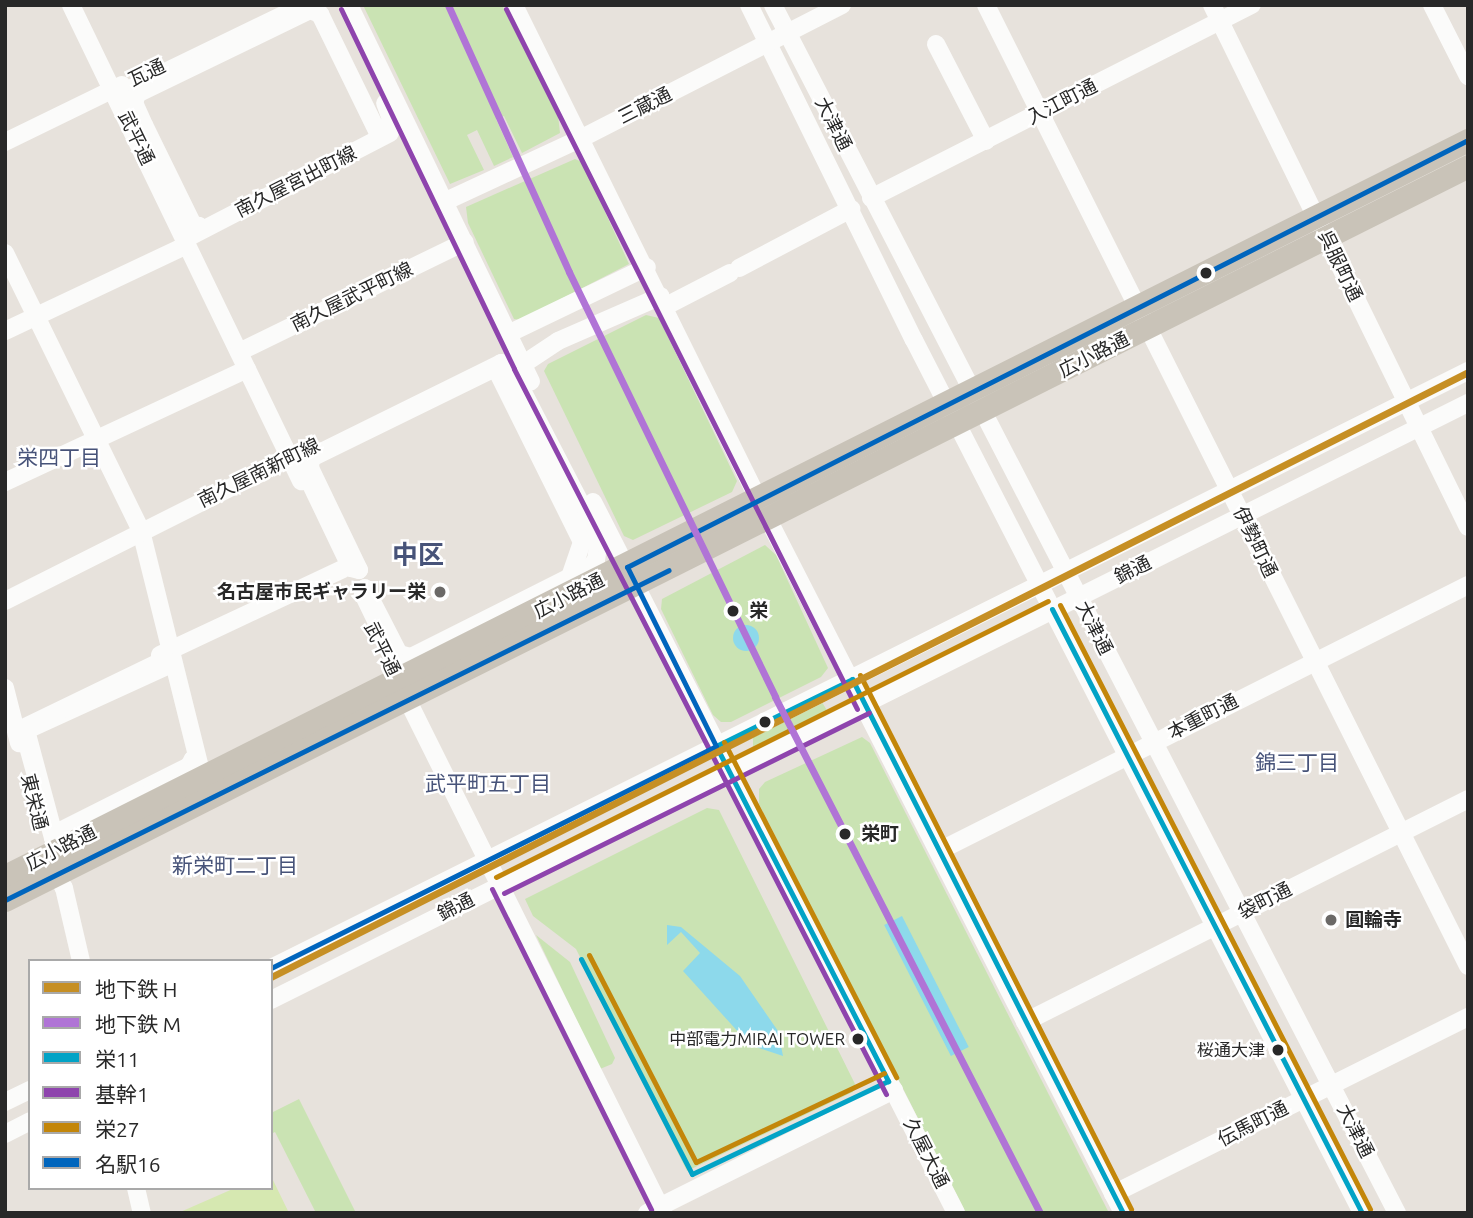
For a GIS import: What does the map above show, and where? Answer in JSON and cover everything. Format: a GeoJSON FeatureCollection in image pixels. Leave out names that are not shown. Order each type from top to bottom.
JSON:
{"type":"FeatureCollection","features":[{"type":"Feature","properties":{"kind":"main road","name":"広小路通"},"geometry":{"type":"LineString","coordinates":[[1142,319],[1316,216],[1468,140]]}},
{"type":"Feature","properties":{"kind":"main road","name":"広小路通"},"geometry":{"type":"LineString","coordinates":[[5,876],[52,865],[631,577],[768,519],[959,423],[975,402],[1142,319],[1327,237],[1468,166]]}},
{"type":"Feature","properties":{"kind":"main road","name":"広小路通"},"geometry":{"type":"LineString","coordinates":[[631,577],[758,498],[946,402],[975,402]]}},
{"type":"Feature","properties":{"kind":"main road","name":"広小路通"},"geometry":{"type":"LineString","coordinates":[[5,900],[52,865],[196,772],[403,691]]}},
{"type":"Feature","properties":{"kind":"street","name":"武平通"},"geometry":{"type":"LineString","coordinates":[[71,5],[656,1211]]}},
{"type":"Feature","properties":{"kind":"street","name":"瓦通"},"geometry":{"type":"LineString","coordinates":[[5,142],[289,5]]}},
{"type":"Feature","properties":{"kind":"street"},"geometry":{"type":"LineString","coordinates":[[304,5],[126,93],[128,107],[189,228],[199,226],[193,225],[144,125],[134,103],[137,94],[310,10],[320,14],[379,133],[388,128],[393,118],[338,5]]}},
{"type":"Feature","properties":{"kind":"street","name":"久屋大通"},"geometry":{"type":"LineString","coordinates":[[349,5],[446,201],[522,365],[956,1213]]}},
{"type":"Feature","properties":{"kind":"street"},"geometry":{"type":"LineString","coordinates":[[514,5],[664,301],[768,519],[1123,1213]]}},
{"type":"Feature","properties":{"kind":"street","name":"大津通"},"geometry":{"type":"LineString","coordinates":[[749,5],[946,402],[1362,1213]]}},
{"type":"Feature","properties":{"kind":"street","name":"大津通"},"geometry":{"type":"LineString","coordinates":[[773,5],[975,402],[1079,597],[1397,1213]]}},
{"type":"Feature","properties":{"kind":"street","name":"三蔵通"},"geometry":{"type":"LineString","coordinates":[[446,201],[582,138],[842,5]]}},
{"type":"Feature","properties":{"kind":"street","name":"伊勢町通"},"geometry":{"type":"LineString","coordinates":[[986,5],[1468,966]]}},
{"type":"Feature","properties":{"kind":"street","name":"入江町通"},"geometry":{"type":"LineString","coordinates":[[871,198],[1041,113],[1216,13],[1252,5]]}},
{"type":"Feature","properties":{"kind":"street"},"geometry":{"type":"LineString","coordinates":[[1432,5],[1468,76]]}},
{"type":"Feature","properties":{"kind":"street","name":"呉服町通"},"geometry":{"type":"LineString","coordinates":[[1216,13],[1468,527]]}},
{"type":"Feature","properties":{"kind":"street"},"geometry":{"type":"LineString","coordinates":[[936,44],[986,141]]}},
{"type":"Feature","properties":{"kind":"street","name":"南久屋宮出町線"},"geometry":{"type":"LineString","coordinates":[[186,242],[407,125]]}},
{"type":"Feature","properties":{"kind":"street"},"geometry":{"type":"LineString","coordinates":[[522,365],[558,341],[664,301],[735,270],[851,209]]}},
{"type":"Feature","properties":{"kind":"street"},"geometry":{"type":"LineString","coordinates":[[5,331],[186,242]]}},
{"type":"Feature","properties":{"kind":"street","name":"南久屋武平町線"},"geometry":{"type":"LineString","coordinates":[[239,352],[465,242]]}},
{"type":"Feature","properties":{"kind":"street"},"geometry":{"type":"LineString","coordinates":[[5,253],[141,531],[196,772]]}},
{"type":"Feature","properties":{"kind":"street","name":"南久屋南新町線"},"geometry":{"type":"LineString","coordinates":[[5,601],[290,458],[647,267]]}},
{"type":"Feature","properties":{"kind":"street"},"geometry":{"type":"LineString","coordinates":[[506,365],[599,539],[592,569],[576,583],[410,666],[394,658],[363,594],[367,587],[399,654],[411,657],[570,577],[582,542],[497,371],[491,370],[311,458],[310,468],[359,570],[351,568],[303,467],[307,457],[491,366],[506,365]]}},
{"type":"Feature","properties":{"kind":"street"},"geometry":{"type":"LineString","coordinates":[[5,482],[247,369]]}},
{"type":"Feature","properties":{"kind":"street","name":"錦通"},"geometry":{"type":"LineString","coordinates":[[273,967],[1468,371]]}},
{"type":"Feature","properties":{"kind":"street","name":"錦通"},"geometry":{"type":"LineString","coordinates":[[273,999],[1468,403]]}},
{"type":"Feature","properties":{"kind":"street"},"geometry":{"type":"LineString","coordinates":[[14,724],[344,569]]}},
{"type":"Feature","properties":{"kind":"street","name":"本重町通"},"geometry":{"type":"LineString","coordinates":[[939,851],[1468,585]]}},
{"type":"Feature","properties":{"kind":"street"},"geometry":{"type":"LineString","coordinates":[[196,772],[58,832],[52,827],[27,734],[29,729],[169,665],[166,659],[22,729],[48,830],[56,840],[188,774],[194,770],[193,759],[196,772]]}},
{"type":"Feature","properties":{"kind":"street","name":"東栄通"},"geometry":{"type":"LineString","coordinates":[[5,688],[52,865],[64,888],[81,959]]}},
{"type":"Feature","properties":{"kind":"street","name":"袋町通"},"geometry":{"type":"LineString","coordinates":[[1025,1022],[1468,799]]}},
{"type":"Feature","properties":{"kind":"street","name":"伝馬町通"},"geometry":{"type":"LineString","coordinates":[[1113,1194],[1468,1017]]}},
{"type":"Feature","properties":{"kind":"street"},"geometry":{"type":"LineString","coordinates":[[656,1211],[894,1090]]}},
{"type":"Feature","properties":{"kind":"street"},"geometry":{"type":"LineString","coordinates":[[5,1102],[28,1091]]}},
{"type":"Feature","properties":{"kind":"street"},"geometry":{"type":"LineString","coordinates":[[5,1134],[28,1122]]}},
{"type":"Feature","properties":{"kind":"street"},"geometry":{"type":"LineString","coordinates":[[136,1190],[142,1213]]}},
{"type":"Feature","properties":{"kind":"green space"},"geometry":{"type":"Polygon","coordinates":[[[363,5],[502,5],[558,115],[560,133],[522,153],[504,116],[496,119],[513,157],[494,166],[477,130],[467,135],[484,170],[450,184],[363,5]]]}},
{"type":"Feature","properties":{"kind":"green space"},"geometry":{"type":"Polygon","coordinates":[[[575,159],[582,162],[629,264],[520,320],[514,319],[468,223],[466,207],[575,159]]]}},
{"type":"Feature","properties":{"kind":"green space"},"geometry":{"type":"Polygon","coordinates":[[[646,315],[659,318],[737,481],[732,492],[633,540],[624,536],[544,371],[548,364],[646,315]]]}},
{"type":"Feature","properties":{"kind":"green space"},"geometry":{"type":"Polygon","coordinates":[[[765,545],[776,555],[828,668],[821,677],[731,722],[721,722],[713,715],[661,609],[662,599],[765,545]]]}},
{"type":"Feature","properties":{"kind":"green space"},"geometry":{"type":"Polygon","coordinates":[[[822,702],[829,714],[758,750],[753,746],[753,735],[822,702]]]}},
{"type":"Feature","properties":{"kind":"green space"},"geometry":{"type":"Polygon","coordinates":[[[862,737],[870,743],[1109,1213],[966,1213],[759,804],[759,789],[765,782],[862,737]]]}},
{"type":"Feature","properties":{"kind":"green space"},"geometry":{"type":"Polygon","coordinates":[[[707,808],[719,810],[855,1084],[853,1092],[687,1171],[576,949],[533,916],[525,899],[707,808]]]}},
{"type":"Feature","properties":{"kind":"green space"},"geometry":{"type":"Polygon","coordinates":[[[536,935],[570,962],[615,1058],[612,1064],[600,1069],[536,935]]]}},
{"type":"Feature","properties":{"kind":"green space"},"geometry":{"type":"Polygon","coordinates":[[[299,1099],[356,1213],[316,1213],[275,1132],[273,1133],[273,1112],[299,1099]]]}},
{"type":"Feature","properties":{"kind":"green space"},"geometry":{"type":"Polygon","coordinates":[[[273,1180],[289,1213],[178,1213],[230,1190],[273,1190],[273,1180]]]}},
{"type":"Feature","properties":{"kind":"water"},"geometry":{"type":"Polygon","coordinates":[[[746,625],[756,628],[759,638],[756,648],[746,651],[736,648],[733,638],[736,628],[746,625]]]}},
{"type":"Feature","properties":{"kind":"water"},"geometry":{"type":"Polygon","coordinates":[[[902,916],[969,1047],[951,1056],[884,925],[902,916]]]}},
{"type":"Feature","properties":{"kind":"water"},"geometry":{"type":"Polygon","coordinates":[[[667,925],[681,927],[740,976],[778,1031],[783,1056],[750,1045],[683,971],[700,953],[681,932],[667,945],[667,925]]]}},
{"type":"Feature","properties":{"kind":"metro line","name":"M"},"geometry":{"type":"LineString","coordinates":[[448,5],[569,272],[775,697],[1040,1213]]}},
{"type":"Feature","properties":{"kind":"metro line","name":"H"},"geometry":{"type":"LineString","coordinates":[[273,976],[1468,372]]}},
{"type":"Feature","properties":{"kind":"transit line","name":"基幹1"},"geometry":{"type":"LineString","coordinates":[[341,9],[514,369],[886,1094]]}},
{"type":"Feature","properties":{"kind":"transit line","name":"基幹1"},"geometry":{"type":"LineString","coordinates":[[506,9],[857,709]]}},
{"type":"Feature","properties":{"kind":"transit line","name":"名駅16"},"geometry":{"type":"LineString","coordinates":[[273,967],[716,746],[627,567],[1468,140]]}},
{"type":"Feature","properties":{"kind":"transit line","name":"名駅16"},"geometry":{"type":"LineString","coordinates":[[5,900],[669,570]]}},
{"type":"Feature","properties":{"kind":"transit line","name":"栄27"},"geometry":{"type":"LineString","coordinates":[[496,877],[1048,601]]}},
{"type":"Feature","properties":{"kind":"transit line","name":"栄27"},"geometry":{"type":"LineString","coordinates":[[1060,605],[1370,1209]]}},
{"type":"Feature","properties":{"kind":"transit line","name":"栄11"},"geometry":{"type":"LineString","coordinates":[[1052,609],[1362,1213]]}},
{"type":"Feature","properties":{"kind":"transit line","name":"栄27"},"geometry":{"type":"LineString","coordinates":[[860,675],[1131,1209]]}},
{"type":"Feature","properties":{"kind":"transit line","name":"栄11"},"geometry":{"type":"LineString","coordinates":[[852,679],[1123,1213]]}},
{"type":"Feature","properties":{"kind":"transit line","name":"栄11"},"geometry":{"type":"LineString","coordinates":[[716,746],[852,679]]}},
{"type":"Feature","properties":{"kind":"transit line","name":"基幹1"},"geometry":{"type":"LineString","coordinates":[[504,893],[869,713]]}},
{"type":"Feature","properties":{"kind":"transit line","name":"栄27"},"geometry":{"type":"LineString","coordinates":[[724,742],[896,1077]]}},
{"type":"Feature","properties":{"kind":"transit line","name":"栄11"},"geometry":{"type":"LineString","coordinates":[[716,746],[888,1081]]}},
{"type":"Feature","properties":{"kind":"transit line","name":"基幹1"},"geometry":{"type":"LineString","coordinates":[[492,889],[651,1210]]}},
{"type":"Feature","properties":{"kind":"transit line","name":"栄27"},"geometry":{"type":"LineString","coordinates":[[589,955],[696,1162],[884,1073]]}},
{"type":"Feature","properties":{"kind":"transit line","name":"栄11"},"geometry":{"type":"LineString","coordinates":[[581,959],[692,1174],[888,1081]]}},
{"type":"Feature","properties":{"kind":"place","name":"名古屋市民ギャラリー栄"},"geometry":{"type":"Point","coordinates":[440,592]}},
{"type":"Feature","properties":{"kind":"place","name":"栄"},"geometry":{"type":"Point","coordinates":[733,611]}},
{"type":"Feature","properties":{"kind":"place","name":"栄町"},"geometry":{"type":"Point","coordinates":[845,834]}},
{"type":"Feature","properties":{"kind":"place","name":"圓輪寺"},"geometry":{"type":"Point","coordinates":[1331,920]}},
{"type":"Feature","properties":{"kind":"place","name":"中部電力MIRAI TOWER"},"geometry":{"type":"Point","coordinates":[858,1039]}},
{"type":"Feature","properties":{"kind":"place","name":"桜通大津"},"geometry":{"type":"Point","coordinates":[1278,1050]}},
{"type":"Feature","properties":{"kind":"district","name":"栄四丁目"},"geometry":{"type":"Point","coordinates":[59,457]}},
{"type":"Feature","properties":{"kind":"district","name":"中区"},"geometry":{"type":"Point","coordinates":[418,555]}},
{"type":"Feature","properties":{"kind":"district","name":"錦三丁目"},"geometry":{"type":"Point","coordinates":[1297,762]}},
{"type":"Feature","properties":{"kind":"district","name":"武平町五丁目"},"geometry":{"type":"Point","coordinates":[488,783]}},
{"type":"Feature","properties":{"kind":"district","name":"新栄町二丁目"},"geometry":{"type":"Point","coordinates":[235,865]}}]}
